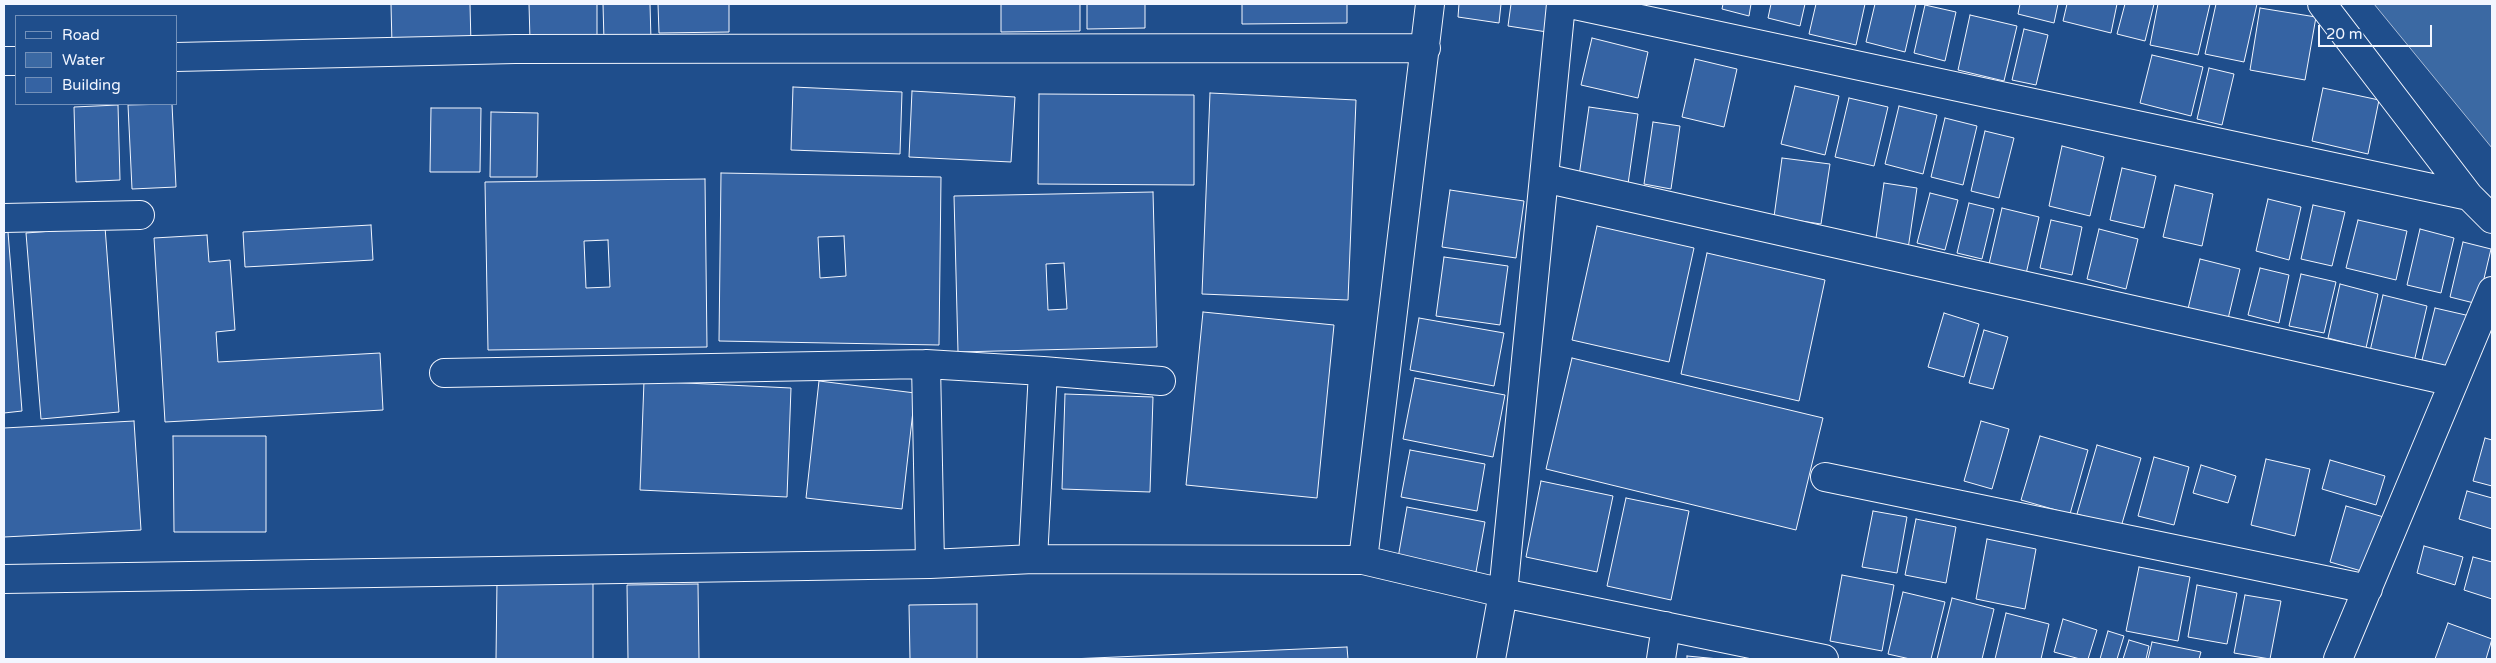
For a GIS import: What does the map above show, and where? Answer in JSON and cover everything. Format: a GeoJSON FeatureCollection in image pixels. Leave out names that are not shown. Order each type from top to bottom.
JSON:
{"type":"FeatureCollection","features":[{"type":"Feature","properties":{"kind":"street"},"geometry":{"type":"LineString","coordinates":[[1362,560],[1430,4]]}},
{"type":"Feature","properties":{"kind":"street"},"geometry":{"type":"LineString","coordinates":[[1492,659],[1503,593],[1561,4]]}},
{"type":"Feature","properties":{"kind":"street"},"geometry":{"type":"LineString","coordinates":[[1570,4],[2469,196]]}},
{"type":"Feature","properties":{"kind":"street"},"geometry":{"type":"LineString","coordinates":[[2322,4],[2469,196],[2492,219]]}},
{"type":"Feature","properties":{"kind":"street"},"geometry":{"type":"LineString","coordinates":[[178,57],[515,49],[1426,48]]}},
{"type":"Feature","properties":{"kind":"street"},"geometry":{"type":"LineString","coordinates":[[1544,178],[2454,382]]}},
{"type":"Feature","properties":{"kind":"street"},"geometry":{"type":"LineString","coordinates":[[4,218],[140,215]]}},
{"type":"Feature","properties":{"kind":"street"},"geometry":{"type":"LineString","coordinates":[[2338,659],[2492,291]]}},
{"type":"Feature","properties":{"kind":"street"},"geometry":{"type":"LineString","coordinates":[[926,364],[930,564]]}},
{"type":"Feature","properties":{"kind":"street"},"geometry":{"type":"LineString","coordinates":[[444,373],[926,364],[1044,371],[1161,381]]}},
{"type":"Feature","properties":{"kind":"street"},"geometry":{"type":"LineString","coordinates":[[1033,559],[1044,371]]}},
{"type":"Feature","properties":{"kind":"street"},"geometry":{"type":"LineString","coordinates":[[1825,477],[2368,589]]}},
{"type":"Feature","properties":{"kind":"street"},"geometry":{"type":"LineString","coordinates":[[4,579],[930,564],[1033,559],[1362,560],[1503,593],[1824,659]]}},
{"type":"Feature","properties":{"kind":"street"},"geometry":{"type":"LineString","coordinates":[[1661,659],[1666,626]]}},
{"type":"Feature","properties":{"kind":"water"},"geometry":{"type":"Polygon","coordinates":[[[2374,4],[2492,4],[2492,148],[2374,4]]]}},
{"type":"Feature","properties":{"kind":"building"},"geometry":{"type":"Polygon","coordinates":[[[391,4],[470,4],[471,45],[392,45],[391,4]]]}},
{"type":"Feature","properties":{"kind":"building"},"geometry":{"type":"Polygon","coordinates":[[[529,4],[597,4],[597,39],[530,40],[529,4]]]}},
{"type":"Feature","properties":{"kind":"building"},"geometry":{"type":"Polygon","coordinates":[[[603,4],[650,4],[651,40],[604,41],[603,4]]]}},
{"type":"Feature","properties":{"kind":"building"},"geometry":{"type":"Polygon","coordinates":[[[658,4],[729,4],[729,32],[659,33],[658,4]]]}},
{"type":"Feature","properties":{"kind":"building"},"geometry":{"type":"Polygon","coordinates":[[[1001,4],[1080,4],[1080,31],[1001,32],[1001,4]]]}},
{"type":"Feature","properties":{"kind":"building"},"geometry":{"type":"Polygon","coordinates":[[[1087,4],[1145,4],[1145,28],[1087,29],[1087,4]]]}},
{"type":"Feature","properties":{"kind":"building"},"geometry":{"type":"Polygon","coordinates":[[[1242,4],[1347,4],[1347,23],[1242,24],[1242,4]]]}},
{"type":"Feature","properties":{"kind":"building"},"geometry":{"type":"Polygon","coordinates":[[[1459,4],[1501,4],[1499,23],[1458,17],[1459,4]]]}},
{"type":"Feature","properties":{"kind":"building"},"geometry":{"type":"Polygon","coordinates":[[[1511,4],[1551,4],[1547,32],[1508,26],[1511,4]]]}},
{"type":"Feature","properties":{"kind":"building"},"geometry":{"type":"Polygon","coordinates":[[[1723,4],[1751,4],[1749,16],[1722,9],[1723,4]]]}},
{"type":"Feature","properties":{"kind":"building"},"geometry":{"type":"Polygon","coordinates":[[[1771,4],[1805,4],[1800,26],[1768,18],[1771,4]]]}},
{"type":"Feature","properties":{"kind":"building"},"geometry":{"type":"Polygon","coordinates":[[[1816,4],[1865,4],[1856,45],[1809,34],[1816,4]]]}},
{"type":"Feature","properties":{"kind":"building"},"geometry":{"type":"Polygon","coordinates":[[[1875,4],[1916,4],[1905,52],[1866,42],[1875,4]]]}},
{"type":"Feature","properties":{"kind":"building"},"geometry":{"type":"Polygon","coordinates":[[[2020,4],[2058,4],[2054,23],[2018,14],[2020,4]]]}},
{"type":"Feature","properties":{"kind":"building"},"geometry":{"type":"Polygon","coordinates":[[[2067,4],[2117,4],[2111,33],[2063,21],[2067,4]]]}},
{"type":"Feature","properties":{"kind":"building"},"geometry":{"type":"Polygon","coordinates":[[[2125,4],[2154,4],[2145,41],[2117,34],[2125,4]]]}},
{"type":"Feature","properties":{"kind":"building"},"geometry":{"type":"Polygon","coordinates":[[[2158,4],[2210,4],[2198,55],[2150,45],[2158,4]]]}},
{"type":"Feature","properties":{"kind":"building"},"geometry":{"type":"Polygon","coordinates":[[[2216,4],[2257,4],[2244,62],[2205,54],[2216,4]]]}},
{"type":"Feature","properties":{"kind":"building"},"geometry":{"type":"Polygon","coordinates":[[[1925,5],[1956,12],[1945,61],[1914,53],[1925,5]]]}},
{"type":"Feature","properties":{"kind":"building"},"geometry":{"type":"Polygon","coordinates":[[[2260,8],[2316,17],[2305,80],[2250,70],[2260,8]]]}},
{"type":"Feature","properties":{"kind":"building"},"geometry":{"type":"Polygon","coordinates":[[[1970,15],[2017,26],[2004,81],[1958,70],[1970,15]]]}},
{"type":"Feature","properties":{"kind":"building"},"geometry":{"type":"Polygon","coordinates":[[[2024,29],[2048,35],[2036,85],[2012,80],[2024,29]]]}},
{"type":"Feature","properties":{"kind":"building"},"geometry":{"type":"Polygon","coordinates":[[[1592,38],[1648,52],[1638,98],[1581,85],[1592,38]]]}},
{"type":"Feature","properties":{"kind":"building"},"geometry":{"type":"Polygon","coordinates":[[[2152,55],[2203,67],[2191,116],[2140,103],[2152,55]]]}},
{"type":"Feature","properties":{"kind":"building"},"geometry":{"type":"Polygon","coordinates":[[[1695,59],[1737,69],[1724,127],[1682,117],[1695,59]]]}},
{"type":"Feature","properties":{"kind":"building"},"geometry":{"type":"Polygon","coordinates":[[[2209,68],[2234,74],[2222,125],[2197,119],[2209,68]]]}},
{"type":"Feature","properties":{"kind":"building"},"geometry":{"type":"Polygon","coordinates":[[[1795,86],[1839,96],[1825,155],[1781,144],[1795,86]]]}},
{"type":"Feature","properties":{"kind":"building"},"geometry":{"type":"Polygon","coordinates":[[[793,87],[902,92],[900,154],[791,150],[793,87]]]}},
{"type":"Feature","properties":{"kind":"building"},"geometry":{"type":"Polygon","coordinates":[[[2323,88],[2379,100],[2368,154],[2312,141],[2323,88]]]}},
{"type":"Feature","properties":{"kind":"building"},"geometry":{"type":"Polygon","coordinates":[[[912,91],[1015,97],[1011,162],[909,157],[912,91]]]}},
{"type":"Feature","properties":{"kind":"building"},"geometry":{"type":"Polygon","coordinates":[[[1210,93],[1356,100],[1348,300],[1202,294],[1210,93]]]}},
{"type":"Feature","properties":{"kind":"building"},"geometry":{"type":"Polygon","coordinates":[[[1039,94],[1194,95],[1194,185],[1038,184],[1039,94]]]}},
{"type":"Feature","properties":{"kind":"building"},"geometry":{"type":"Polygon","coordinates":[[[1849,98],[1888,107],[1874,166],[1835,157],[1849,98]]]}},
{"type":"Feature","properties":{"kind":"building"},"geometry":{"type":"Polygon","coordinates":[[[118,105],[120,180],[76,182],[74,107],[118,105]]]}},
{"type":"Feature","properties":{"kind":"building"},"geometry":{"type":"Polygon","coordinates":[[[128,105],[172,105],[176,187],[132,189],[128,105]]]}},
{"type":"Feature","properties":{"kind":"building"},"geometry":{"type":"Polygon","coordinates":[[[1899,106],[1937,115],[1923,174],[1885,164],[1899,106]]]}},
{"type":"Feature","properties":{"kind":"building"},"geometry":{"type":"Polygon","coordinates":[[[1589,107],[1638,114],[1628,184],[1579,176],[1589,107]]]}},
{"type":"Feature","properties":{"kind":"building"},"geometry":{"type":"Polygon","coordinates":[[[431,108],[481,108],[480,172],[430,172],[431,108]]]}},
{"type":"Feature","properties":{"kind":"building"},"geometry":{"type":"Polygon","coordinates":[[[491,112],[538,113],[537,177],[490,177],[491,112]]]}},
{"type":"Feature","properties":{"kind":"building"},"geometry":{"type":"Polygon","coordinates":[[[1945,118],[1977,126],[1963,185],[1931,177],[1945,118]]]}},
{"type":"Feature","properties":{"kind":"building"},"geometry":{"type":"Polygon","coordinates":[[[1653,122],[1680,126],[1671,189],[1644,184],[1653,122]]]}},
{"type":"Feature","properties":{"kind":"building"},"geometry":{"type":"Polygon","coordinates":[[[1985,131],[2014,138],[1999,198],[1971,191],[1985,131]]]}},
{"type":"Feature","properties":{"kind":"building"},"geometry":{"type":"Polygon","coordinates":[[[2062,146],[2104,157],[2090,216],[2049,206],[2062,146]]]}},
{"type":"Feature","properties":{"kind":"building"},"geometry":{"type":"Polygon","coordinates":[[[1782,158],[1830,164],[1821,224],[1774,217],[1782,158]]]}},
{"type":"Feature","properties":{"kind":"building"},"geometry":{"type":"Polygon","coordinates":[[[2122,168],[2156,176],[2144,228],[2110,220],[2122,168]]]}},
{"type":"Feature","properties":{"kind":"building"},"geometry":{"type":"Polygon","coordinates":[[[721,173],[941,177],[939,345],[719,341],[721,173]],[[844,236],[818,237],[820,278],[846,276],[844,236]]]}},
{"type":"Feature","properties":{"kind":"building"},"geometry":{"type":"Polygon","coordinates":[[[705,179],[707,347],[488,350],[485,182],[705,179]],[[608,240],[584,241],[586,288],[610,287],[608,240]]]}},
{"type":"Feature","properties":{"kind":"building"},"geometry":{"type":"Polygon","coordinates":[[[1884,183],[1917,188],[1908,249],[1875,245],[1884,183]]]}},
{"type":"Feature","properties":{"kind":"building"},"geometry":{"type":"Polygon","coordinates":[[[2175,185],[2213,194],[2202,246],[2163,237],[2175,185]]]}},
{"type":"Feature","properties":{"kind":"building"},"geometry":{"type":"Polygon","coordinates":[[[1450,190],[1524,201],[1516,258],[1442,247],[1450,190]]]}},
{"type":"Feature","properties":{"kind":"building"},"geometry":{"type":"Polygon","coordinates":[[[1153,192],[1157,347],[958,352],[954,196],[1153,192]]]}},
{"type":"Feature","properties":{"kind":"building"},"geometry":{"type":"Polygon","coordinates":[[[1930,193],[1958,200],[1945,250],[1917,243],[1930,193]]]}},
{"type":"Feature","properties":{"kind":"building"},"geometry":{"type":"Polygon","coordinates":[[[2268,199],[2301,207],[2289,260],[2256,251],[2268,199]]]}},
{"type":"Feature","properties":{"kind":"building"},"geometry":{"type":"Polygon","coordinates":[[[1969,203],[1994,209],[1982,259],[1957,253],[1969,203]]]}},
{"type":"Feature","properties":{"kind":"building"},"geometry":{"type":"Polygon","coordinates":[[[2313,205],[2345,212],[2332,266],[2301,259],[2313,205]]]}},
{"type":"Feature","properties":{"kind":"building"},"geometry":{"type":"Polygon","coordinates":[[[2002,208],[2039,217],[2026,274],[1989,264],[2002,208]]]}},
{"type":"Feature","properties":{"kind":"building"},"geometry":{"type":"Polygon","coordinates":[[[2051,220],[2082,227],[2072,275],[2040,268],[2051,220]]]}},
{"type":"Feature","properties":{"kind":"building"},"geometry":{"type":"Polygon","coordinates":[[[2358,220],[2407,231],[2396,280],[2346,268],[2358,220]]]}},
{"type":"Feature","properties":{"kind":"building"},"geometry":{"type":"Polygon","coordinates":[[[371,225],[373,260],[245,267],[243,232],[371,225]]]}},
{"type":"Feature","properties":{"kind":"building"},"geometry":{"type":"Polygon","coordinates":[[[1597,226],[1694,248],[1669,362],[1572,340],[1597,226]]]}},
{"type":"Feature","properties":{"kind":"building"},"geometry":{"type":"Polygon","coordinates":[[[105,227],[119,412],[41,419],[26,233],[105,227]]]}},
{"type":"Feature","properties":{"kind":"building"},"geometry":{"type":"Polygon","coordinates":[[[2099,229],[2138,239],[2126,289],[2087,279],[2099,229]]]}},
{"type":"Feature","properties":{"kind":"building"},"geometry":{"type":"Polygon","coordinates":[[[2420,229],[2454,238],[2441,293],[2407,285],[2420,229]]]}},
{"type":"Feature","properties":{"kind":"building"},"geometry":{"type":"Polygon","coordinates":[[[8,232],[22,411],[4,413],[4,233],[8,232]]]}},
{"type":"Feature","properties":{"kind":"building"},"geometry":{"type":"Polygon","coordinates":[[[207,235],[209,262],[230,260],[235,330],[216,332],[218,362],[380,353],[383,410],[165,422],[154,238],[207,235]]]}},
{"type":"Feature","properties":{"kind":"building"},"geometry":{"type":"Polygon","coordinates":[[[2463,242],[2491,249],[2478,304],[2450,297],[2463,242]]]}},
{"type":"Feature","properties":{"kind":"building"},"geometry":{"type":"Polygon","coordinates":[[[1707,253],[1825,280],[1799,401],[1681,374],[1707,253]]]}},
{"type":"Feature","properties":{"kind":"building"},"geometry":{"type":"Polygon","coordinates":[[[1444,257],[1508,266],[1500,325],[1436,316],[1444,257]]]}},
{"type":"Feature","properties":{"kind":"building"},"geometry":{"type":"Polygon","coordinates":[[[2200,259],[2240,269],[2227,323],[2187,313],[2200,259]]]}},
{"type":"Feature","properties":{"kind":"building"},"geometry":{"type":"Polygon","coordinates":[[[1064,263],[1067,309],[1048,310],[1046,264],[1064,263]]]}},
{"type":"Feature","properties":{"kind":"building"},"geometry":{"type":"Polygon","coordinates":[[[2260,268],[2289,275],[2279,323],[2248,315],[2260,268]]]}},
{"type":"Feature","properties":{"kind":"building"},"geometry":{"type":"Polygon","coordinates":[[[2301,274],[2336,282],[2324,333],[2289,326],[2301,274]]]}},
{"type":"Feature","properties":{"kind":"building"},"geometry":{"type":"Polygon","coordinates":[[[2340,284],[2378,294],[2366,348],[2328,338],[2340,284]]]}},
{"type":"Feature","properties":{"kind":"building"},"geometry":{"type":"Polygon","coordinates":[[[2383,295],[2427,306],[2414,362],[2370,351],[2383,295]]]}},
{"type":"Feature","properties":{"kind":"building"},"geometry":{"type":"Polygon","coordinates":[[[2435,308],[2470,316],[2458,369],[2422,360],[2435,308]]]}},
{"type":"Feature","properties":{"kind":"building"},"geometry":{"type":"Polygon","coordinates":[[[1203,312],[1334,325],[1317,498],[1186,485],[1203,312]]]}},
{"type":"Feature","properties":{"kind":"building"},"geometry":{"type":"Polygon","coordinates":[[[1944,313],[1979,324],[1964,377],[1928,367],[1944,313]]]}},
{"type":"Feature","properties":{"kind":"building"},"geometry":{"type":"Polygon","coordinates":[[[1419,318],[1504,333],[1494,386],[1410,370],[1419,318]]]}},
{"type":"Feature","properties":{"kind":"building"},"geometry":{"type":"Polygon","coordinates":[[[1984,330],[2008,337],[1993,389],[1969,383],[1984,330]]]}},
{"type":"Feature","properties":{"kind":"building"},"geometry":{"type":"Polygon","coordinates":[[[1572,358],[1823,418],[1796,530],[1546,469],[1572,358]]]}},
{"type":"Feature","properties":{"kind":"building"},"geometry":{"type":"Polygon","coordinates":[[[1415,378],[1505,395],[1493,457],[1403,439],[1415,378]]]}},
{"type":"Feature","properties":{"kind":"building"},"geometry":{"type":"Polygon","coordinates":[[[644,381],[791,388],[787,497],[640,490],[644,381]]]}},
{"type":"Feature","properties":{"kind":"building"},"geometry":{"type":"Polygon","coordinates":[[[819,381],[915,393],[902,509],[806,498],[819,381]]]}},
{"type":"Feature","properties":{"kind":"building"},"geometry":{"type":"Polygon","coordinates":[[[1065,394],[1153,397],[1150,492],[1062,489],[1065,394]]]}},
{"type":"Feature","properties":{"kind":"building"},"geometry":{"type":"Polygon","coordinates":[[[134,421],[141,530],[4,537],[4,428],[134,421]]]}},
{"type":"Feature","properties":{"kind":"building"},"geometry":{"type":"Polygon","coordinates":[[[1981,421],[2009,429],[1992,489],[1964,481],[1981,421]]]}},
{"type":"Feature","properties":{"kind":"building"},"geometry":{"type":"Polygon","coordinates":[[[173,436],[266,436],[266,532],[174,532],[173,436]]]}},
{"type":"Feature","properties":{"kind":"building"},"geometry":{"type":"Polygon","coordinates":[[[2040,436],[2088,450],[2070,514],[2021,500],[2040,436]]]}},
{"type":"Feature","properties":{"kind":"building"},"geometry":{"type":"Polygon","coordinates":[[[2485,438],[2492,440],[2492,486],[2473,481],[2485,438]]]}},
{"type":"Feature","properties":{"kind":"building"},"geometry":{"type":"Polygon","coordinates":[[[2097,445],[2141,458],[2121,527],[2077,514],[2097,445]]]}},
{"type":"Feature","properties":{"kind":"building"},"geometry":{"type":"Polygon","coordinates":[[[1410,450],[1485,464],[1477,511],[1401,497],[1410,450]]]}},
{"type":"Feature","properties":{"kind":"building"},"geometry":{"type":"Polygon","coordinates":[[[2154,457],[2189,467],[2174,525],[2138,516],[2154,457]]]}},
{"type":"Feature","properties":{"kind":"building"},"geometry":{"type":"Polygon","coordinates":[[[2266,459],[2310,469],[2295,536],[2251,525],[2266,459]]]}},
{"type":"Feature","properties":{"kind":"building"},"geometry":{"type":"Polygon","coordinates":[[[2330,460],[2385,476],[2376,505],[2322,489],[2330,460]]]}},
{"type":"Feature","properties":{"kind":"building"},"geometry":{"type":"Polygon","coordinates":[[[2201,465],[2236,476],[2228,503],[2193,493],[2201,465]]]}},
{"type":"Feature","properties":{"kind":"building"},"geometry":{"type":"Polygon","coordinates":[[[1541,481],[1613,496],[1597,572],[1526,557],[1541,481]]]}},
{"type":"Feature","properties":{"kind":"building"},"geometry":{"type":"Polygon","coordinates":[[[2467,491],[2492,498],[2492,529],[2459,519],[2467,491]]]}},
{"type":"Feature","properties":{"kind":"building"},"geometry":{"type":"Polygon","coordinates":[[[1626,498],[1689,511],[1671,600],[1607,586],[1626,498]]]}},
{"type":"Feature","properties":{"kind":"building"},"geometry":{"type":"Polygon","coordinates":[[[2346,506],[2387,518],[2372,574],[2330,562],[2346,506]]]}},
{"type":"Feature","properties":{"kind":"building"},"geometry":{"type":"Polygon","coordinates":[[[1407,507],[1485,522],[1476,572],[1398,558],[1407,507]]]}},
{"type":"Feature","properties":{"kind":"building"},"geometry":{"type":"Polygon","coordinates":[[[1873,511],[1907,517],[1897,573],[1862,567],[1873,511]]]}},
{"type":"Feature","properties":{"kind":"building"},"geometry":{"type":"Polygon","coordinates":[[[1916,519],[1956,527],[1946,583],[1905,575],[1916,519]]]}},
{"type":"Feature","properties":{"kind":"building"},"geometry":{"type":"Polygon","coordinates":[[[1987,539],[2036,549],[2025,609],[1976,599],[1987,539]]]}},
{"type":"Feature","properties":{"kind":"building"},"geometry":{"type":"Polygon","coordinates":[[[2424,546],[2463,557],[2455,585],[2417,573],[2424,546]]]}},
{"type":"Feature","properties":{"kind":"building"},"geometry":{"type":"Polygon","coordinates":[[[2473,557],[2492,562],[2492,599],[2464,590],[2473,557]]]}},
{"type":"Feature","properties":{"kind":"building"},"geometry":{"type":"Polygon","coordinates":[[[2139,567],[2190,577],[2178,641],[2126,631],[2139,567]]]}},
{"type":"Feature","properties":{"kind":"building"},"geometry":{"type":"Polygon","coordinates":[[[1842,575],[1894,585],[1882,651],[1830,641],[1842,575]]]}},
{"type":"Feature","properties":{"kind":"building"},"geometry":{"type":"Polygon","coordinates":[[[497,581],[593,581],[593,659],[496,659],[497,581]]]}},
{"type":"Feature","properties":{"kind":"building"},"geometry":{"type":"Polygon","coordinates":[[[698,584],[699,659],[628,659],[627,585],[698,584]]]}},
{"type":"Feature","properties":{"kind":"building"},"geometry":{"type":"Polygon","coordinates":[[[2197,585],[2237,593],[2227,644],[2188,637],[2197,585]]]}},
{"type":"Feature","properties":{"kind":"building"},"geometry":{"type":"Polygon","coordinates":[[[1903,592],[1945,602],[1931,659],[1910,659],[1888,654],[1903,592]]]}},
{"type":"Feature","properties":{"kind":"building"},"geometry":{"type":"Polygon","coordinates":[[[2245,595],[2281,601],[2270,659],[2234,653],[2245,595]]]}},
{"type":"Feature","properties":{"kind":"building"},"geometry":{"type":"Polygon","coordinates":[[[1952,598],[1994,609],[1982,659],[1937,659],[1952,598]]]}},
{"type":"Feature","properties":{"kind":"building"},"geometry":{"type":"Polygon","coordinates":[[[977,604],[977,659],[910,659],[909,605],[977,604]]]}},
{"type":"Feature","properties":{"kind":"building"},"geometry":{"type":"Polygon","coordinates":[[[2006,613],[2049,624],[2041,659],[1995,659],[2006,613]]]}},
{"type":"Feature","properties":{"kind":"building"},"geometry":{"type":"Polygon","coordinates":[[[2063,619],[2097,630],[2088,659],[2080,659],[2054,652],[2063,619]]]}},
{"type":"Feature","properties":{"kind":"building"},"geometry":{"type":"Polygon","coordinates":[[[2448,623],[2492,639],[2486,659],[2435,659],[2448,623]]]}},
{"type":"Feature","properties":{"kind":"building"},"geometry":{"type":"Polygon","coordinates":[[[2108,631],[2124,636],[2117,659],[2100,659],[2108,631]]]}},
{"type":"Feature","properties":{"kind":"building"},"geometry":{"type":"Polygon","coordinates":[[[2129,640],[2149,646],[2146,659],[2123,659],[2129,640]]]}},
{"type":"Feature","properties":{"kind":"building"},"geometry":{"type":"Polygon","coordinates":[[[2152,642],[2201,652],[2199,659],[2148,659],[2152,642]]]}},
{"type":"Feature","properties":{"kind":"building"},"geometry":{"type":"Polygon","coordinates":[[[1347,647],[1348,659],[1070,659],[1347,647]]]}},
{"type":"Feature","properties":{"kind":"building"},"geometry":{"type":"Polygon","coordinates":[[[1687,656],[1719,659],[1687,659],[1687,656]]]}}]}
